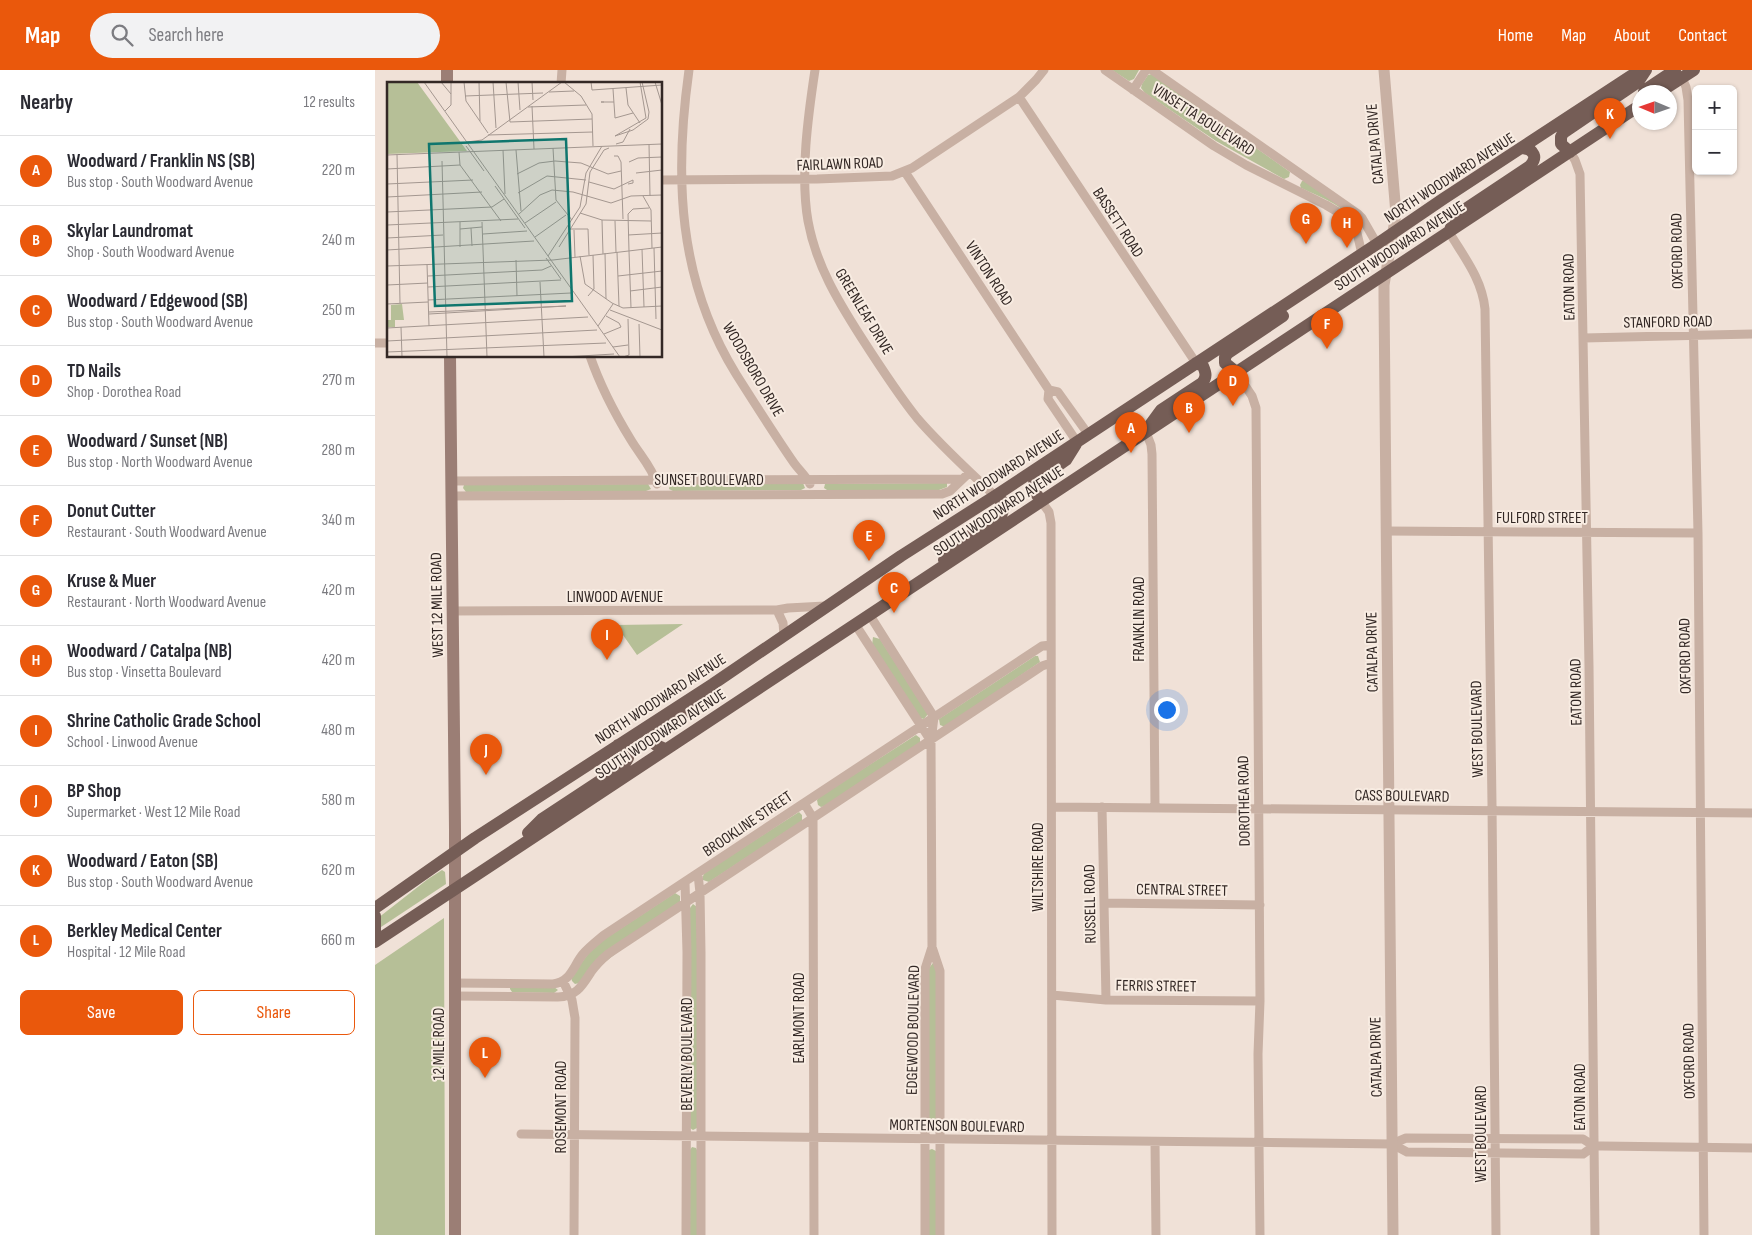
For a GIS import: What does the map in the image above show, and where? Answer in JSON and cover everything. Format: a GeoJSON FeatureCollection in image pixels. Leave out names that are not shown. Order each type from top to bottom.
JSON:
{"type":"FeatureCollection","features":[{"type":"Feature","properties":{"kind":"main road","name":"NORTH WOODWARD AVENUE"},"geometry":{"type":"LineString","coordinates":[[375,908],[618,744],[713,684],[826,606],[1640,70]]}},
{"type":"Feature","properties":{"kind":"main road"},"geometry":{"type":"LineString","coordinates":[[1570,152],[1561,144],[1563,133],[1638,82],[1646,70]]}},
{"type":"Feature","properties":{"kind":"main road"},"geometry":{"type":"LineString","coordinates":[[1656,85],[1679,74],[1694,70]]}},
{"type":"Feature","properties":{"kind":"main road"},"geometry":{"type":"LineString","coordinates":[[1667,85],[1679,74]]}},
{"type":"Feature","properties":{"kind":"main road","name":"SOUTH WOODWARD AVENUE"},"geometry":{"type":"LineString","coordinates":[[375,942],[1632,109]]}},
{"type":"Feature","properties":{"kind":"main road"},"geometry":{"type":"LineString","coordinates":[[1449,232],[1458,214],[1530,166],[1535,158],[1534,154],[1532,150],[1523,148]]}},
{"type":"Feature","properties":{"kind":"main road"},"geometry":{"type":"LineString","coordinates":[[1237,372],[1225,363],[1225,357],[1228,353],[1294,308],[1317,284]]}},
{"type":"Feature","properties":{"kind":"main road","name":"WEST 12 MILE ROAD"},"geometry":{"type":"LineString","coordinates":[[450,358],[454,853]]}},
{"type":"Feature","properties":{"kind":"main road"},"geometry":{"type":"LineString","coordinates":[[1146,432],[1161,410],[1202,383],[1205,379],[1203,366],[1195,363]]}},
{"type":"Feature","properties":{"kind":"main road"},"geometry":{"type":"LineString","coordinates":[[1041,501],[1033,490],[1034,483],[1066,460],[1077,442]]}},
{"type":"Feature","properties":{"kind":"main road"},"geometry":{"type":"LineString","coordinates":[[936,570],[957,544],[1001,516],[1003,510],[1002,501],[995,496]]}},
{"type":"Feature","properties":{"kind":"main road"},"geometry":{"type":"LineString","coordinates":[[665,749],[656,745],[654,735],[657,731],[702,701],[713,684]]}},
{"type":"Feature","properties":{"kind":"main road"},"geometry":{"type":"LineString","coordinates":[[511,851],[542,819],[624,765],[628,758],[627,750],[618,744]]}},
{"type":"Feature","properties":{"kind":"main road","name":"12 MILE ROAD"},"geometry":{"type":"LineString","coordinates":[[454,853],[455,1235]]}},
{"type":"Feature","properties":{"kind":"main road"},"geometry":{"type":"LineString","coordinates":[[375,916],[375,934]]}},
{"type":"Feature","properties":{"kind":"street","name":"WOODSBORO DRIVE"},"geometry":{"type":"LineString","coordinates":[[689,70],[683,126],[681,180],[683,218],[689,257],[698,293],[721,348],[735,373],[794,462],[809,480],[816,494]]}},
{"type":"Feature","properties":{"kind":"street","name":"GREENLEAF DRIVE"},"geometry":{"type":"LineString","coordinates":[[815,70],[807,132],[806,207],[811,233],[823,271],[835,296],[906,404],[919,420],[995,496]]}},
{"type":"Feature","properties":{"kind":"street","name":"FAIRLAWN ROAD"},"geometry":{"type":"LineString","coordinates":[[663,180],[892,176],[905,172],[1019,97],[1043,70]]}},
{"type":"Feature","properties":{"kind":"street","name":"VINSETTA BOULEVARD"},"geometry":{"type":"LineString","coordinates":[[1105,70],[1214,146],[1246,165],[1326,204],[1343,215],[1357,233],[1362,254]]}},
{"type":"Feature","properties":{"kind":"street"},"geometry":{"type":"LineString","coordinates":[[1133,90],[1146,70]]}},
{"type":"Feature","properties":{"kind":"street","name":"VINSETTA BOULEVARD"},"geometry":{"type":"LineString","coordinates":[[1152,70],[1358,214],[1377,244]]}},
{"type":"Feature","properties":{"kind":"street","name":"CATALPA DRIVE"},"geometry":{"type":"LineString","coordinates":[[1384,70],[1396,214],[1384,297],[1393,1235]]}},
{"type":"Feature","properties":{"kind":"street","name":"OXFORD ROAD"},"geometry":{"type":"LineString","coordinates":[[1679,74],[1686,87],[1688,100],[1698,534],[1704,1235]]}},
{"type":"Feature","properties":{"kind":"street","name":"BASSETT ROAD"},"geometry":{"type":"LineString","coordinates":[[1019,97],[1195,363]]}},
{"type":"Feature","properties":{"kind":"street","name":"EATON ROAD"},"geometry":{"type":"LineString","coordinates":[[1570,152],[1580,174],[1584,338],[1595,1235]]}},
{"type":"Feature","properties":{"kind":"street","name":"VINTON ROAD"},"geometry":{"type":"LineString","coordinates":[[905,172],[1049,390],[1048,399],[1077,442]]}},
{"type":"Feature","properties":{"kind":"street"},"geometry":{"type":"LineString","coordinates":[[1291,187],[1299,173]]}},
{"type":"Feature","properties":{"kind":"street","name":"WEST BOULEVARD"},"geometry":{"type":"LineString","coordinates":[[1449,232],[1476,276],[1484,299],[1492,811],[1495,1235]]}},
{"type":"Feature","properties":{"kind":"street","name":"STANFORD ROAD"},"geometry":{"type":"LineString","coordinates":[[1584,338],[1752,334]]}},
{"type":"Feature","properties":{"kind":"street"},"geometry":{"type":"LineString","coordinates":[[590,358],[623,427],[651,468],[661,494]]}},
{"type":"Feature","properties":{"kind":"street","name":"DOROTHEA ROAD"},"geometry":{"type":"LineString","coordinates":[[1237,372],[1252,396],[1256,408],[1261,1001],[1258,1054],[1259,1235]]}},
{"type":"Feature","properties":{"kind":"street","name":"VINTON ROAD"},"geometry":{"type":"LineString","coordinates":[[1049,390],[1058,392],[1089,434]]}},
{"type":"Feature","properties":{"kind":"street","name":"FRANKLIN ROAD"},"geometry":{"type":"LineString","coordinates":[[1146,432],[1153,454],[1155,808]]}},
{"type":"Feature","properties":{"kind":"street","name":"SUNSET BOULEVARD"},"geometry":{"type":"LineString","coordinates":[[451,496],[942,494],[950,491],[971,472]]}},
{"type":"Feature","properties":{"kind":"street","name":"SUNSET BOULEVARD"},"geometry":{"type":"LineString","coordinates":[[451,481],[962,479]]}},
{"type":"Feature","properties":{"kind":"street","name":"WILTSHIRE ROAD"},"geometry":{"type":"LineString","coordinates":[[1041,501],[1049,512],[1051,523],[1052,1235]]}},
{"type":"Feature","properties":{"kind":"street","name":"FULFORD STREET"},"geometry":{"type":"LineString","coordinates":[[1386,531],[1698,534]]}},
{"type":"Feature","properties":{"kind":"street","name":"LINWOOD AVENUE"},"geometry":{"type":"LineString","coordinates":[[452,611],[777,610],[826,606]]}},
{"type":"Feature","properties":{"kind":"street"},"geometry":{"type":"LineString","coordinates":[[777,610],[783,623],[784,635]]}},
{"type":"Feature","properties":{"kind":"street"},"geometry":{"type":"LineString","coordinates":[[869,614],[934,717]]}},
{"type":"Feature","properties":{"kind":"street"},"geometry":{"type":"LineString","coordinates":[[855,624],[931,741]]}},
{"type":"Feature","properties":{"kind":"street","name":"BROOKLINE STREET"},"geometry":{"type":"LineString","coordinates":[[563,981],[590,947],[619,925],[1042,646],[1051,644]]}},
{"type":"Feature","properties":{"kind":"street","name":"BROOKLINE STREET"},"geometry":{"type":"LineString","coordinates":[[571,995],[577,992],[595,966],[608,954],[1042,666],[1051,663]]}},
{"type":"Feature","properties":{"kind":"street","name":"EDGEWOOD BOULEVARD"},"geometry":{"type":"LineString","coordinates":[[934,717],[931,741],[932,947],[939,971],[940,1235]]}},
{"type":"Feature","properties":{"kind":"street"},"geometry":{"type":"LineString","coordinates":[[804,803],[813,818]]}},
{"type":"Feature","properties":{"kind":"street","name":"CASS BOULEVARD"},"geometry":{"type":"LineString","coordinates":[[1052,807],[1752,813]]}},
{"type":"Feature","properties":{"kind":"street","name":"RUSSELL ROAD"},"geometry":{"type":"LineString","coordinates":[[1102,807],[1106,1000]]}},
{"type":"Feature","properties":{"kind":"street","name":"EARLMONT ROAD"},"geometry":{"type":"LineString","coordinates":[[813,818],[814,1235]]}},
{"type":"Feature","properties":{"kind":"street","name":"BEVERLY BOULEVARD"},"geometry":{"type":"LineString","coordinates":[[698,874],[700,893],[701,1235]]}},
{"type":"Feature","properties":{"kind":"street","name":"BEVERLY BOULEVARD"},"geometry":{"type":"LineString","coordinates":[[685,882],[687,901],[686,1235]]}},
{"type":"Feature","properties":{"kind":"street","name":"CENTRAL STREET"},"geometry":{"type":"LineString","coordinates":[[1104,903],[1259,905]]}},
{"type":"Feature","properties":{"kind":"street","name":"EDGEWOOD BOULEVARD"},"geometry":{"type":"LineString","coordinates":[[925,1235],[925,969],[932,947]]}},
{"type":"Feature","properties":{"kind":"street"},"geometry":{"type":"LineString","coordinates":[[454,989],[553,984],[563,981]]}},
{"type":"Feature","properties":{"kind":"street","name":"ROSEMONT ROAD"},"geometry":{"type":"LineString","coordinates":[[563,981],[571,995],[575,1018],[574,1235]]}},
{"type":"Feature","properties":{"kind":"street"},"geometry":{"type":"LineString","coordinates":[[454,989],[558,997],[571,995]]}},
{"type":"Feature","properties":{"kind":"street","name":"FERRIS STREET"},"geometry":{"type":"LineString","coordinates":[[1052,995],[1106,1000],[1261,1001]]}},
{"type":"Feature","properties":{"kind":"street","name":"MORTENSON BOULEVARD"},"geometry":{"type":"LineString","coordinates":[[521,1134],[1259,1144],[1393,1144],[1406,1138],[1583,1139],[1594,1146],[1752,1148]]}},
{"type":"Feature","properties":{"kind":"street"},"geometry":{"type":"LineString","coordinates":[[1155,1142],[1156,1235]]}},
{"type":"Feature","properties":{"kind":"street","name":"MORTENSON BOULEVARD"},"geometry":{"type":"LineString","coordinates":[[1393,1144],[1407,1152],[1583,1154],[1594,1146]]}},
{"type":"Feature","properties":{"kind":"green space"},"geometry":{"type":"Polygon","coordinates":[[[1112,70],[1139,70],[1134,79],[1129,81],[1112,70]]]}},
{"type":"Feature","properties":{"kind":"green space"},"geometry":{"type":"Polygon","coordinates":[[[1152,74],[1290,172],[1289,177],[1284,179],[1216,141],[1145,93],[1141,88],[1142,84],[1148,75],[1152,74]]]}},
{"type":"Feature","properties":{"kind":"green space"},"geometry":{"type":"Polygon","coordinates":[[[1302,181],[1305,181],[1358,219],[1362,227],[1360,229],[1355,221],[1342,209],[1301,188],[1302,181]]]}},
{"type":"Feature","properties":{"kind":"green space"},"geometry":{"type":"Polygon","coordinates":[[[803,483],[805,488],[801,490],[673,491],[669,489],[670,484],[803,483]]]}},
{"type":"Feature","properties":{"kind":"green space"},"geometry":{"type":"Polygon","coordinates":[[[947,483],[947,487],[939,490],[827,490],[824,488],[825,484],[947,483]]]}},
{"type":"Feature","properties":{"kind":"green space"},"geometry":{"type":"Polygon","coordinates":[[[648,484],[651,489],[646,491],[466,492],[463,488],[464,485],[648,484]]]}},
{"type":"Feature","properties":{"kind":"green space"},"geometry":{"type":"Polygon","coordinates":[[[683,624],[637,655],[616,625],[683,624]]]}},
{"type":"Feature","properties":{"kind":"green space"},"geometry":{"type":"Polygon","coordinates":[[[873,637],[880,639],[928,714],[924,719],[920,718],[872,645],[873,637]]]}},
{"type":"Feature","properties":{"kind":"green space"},"geometry":{"type":"Polygon","coordinates":[[[1035,656],[1038,656],[1040,662],[945,727],[940,725],[939,719],[1035,656]]]}},
{"type":"Feature","properties":{"kind":"green space"},"geometry":{"type":"Polygon","coordinates":[[[916,735],[920,738],[920,743],[825,806],[821,807],[818,805],[817,800],[819,797],[916,735]]]}},
{"type":"Feature","properties":{"kind":"green space"},"geometry":{"type":"Polygon","coordinates":[[[799,812],[802,815],[802,821],[709,882],[703,880],[705,872],[799,812]]]}},
{"type":"Feature","properties":{"kind":"green space"},"geometry":{"type":"Polygon","coordinates":[[[442,870],[445,872],[446,884],[381,927],[378,918],[442,870]]]}},
{"type":"Feature","properties":{"kind":"green space"},"geometry":{"type":"Polygon","coordinates":[[[675,893],[680,896],[680,902],[579,983],[575,984],[572,981],[571,977],[594,946],[675,893]]]}},
{"type":"Feature","properties":{"kind":"green space"},"geometry":{"type":"Polygon","coordinates":[[[693,904],[697,907],[697,1128],[693,1130],[690,1128],[690,908],[693,904]]]}},
{"type":"Feature","properties":{"kind":"green space"},"geometry":{"type":"Polygon","coordinates":[[[444,918],[445,1235],[375,1235],[375,965],[444,918]]]}},
{"type":"Feature","properties":{"kind":"green space"},"geometry":{"type":"Polygon","coordinates":[[[933,963],[936,966],[935,1128],[928,1124],[929,968],[933,963]]]}},
{"type":"Feature","properties":{"kind":"green space"},"geometry":{"type":"Polygon","coordinates":[[[554,987],[558,990],[554,993],[512,992],[510,989],[510,988],[554,987]]]}},
{"type":"Feature","properties":{"kind":"green space"},"geometry":{"type":"Polygon","coordinates":[[[692,1147],[697,1150],[697,1235],[690,1235],[690,1150],[692,1147]]]}},
{"type":"Feature","properties":{"kind":"green space"},"geometry":{"type":"Polygon","coordinates":[[[929,1150],[936,1151],[937,1235],[928,1235],[929,1150]]]}},
{"type":"Feature","properties":{"kind":"place","name":"Woodward / Eaton (SB)"},"geometry":{"type":"Point","coordinates":[1610,139]}},
{"type":"Feature","properties":{"kind":"place","name":"Kruse & Muer"},"geometry":{"type":"Point","coordinates":[1306,244]}},
{"type":"Feature","properties":{"kind":"place","name":"Woodward / Catalpa (NB)"},"geometry":{"type":"Point","coordinates":[1347,248]}},
{"type":"Feature","properties":{"kind":"place","name":"Donut Cutter"},"geometry":{"type":"Point","coordinates":[1327,349]}},
{"type":"Feature","properties":{"kind":"place","name":"TD Nails"},"geometry":{"type":"Point","coordinates":[1233,406]}},
{"type":"Feature","properties":{"kind":"place","name":"Skylar Laundromat"},"geometry":{"type":"Point","coordinates":[1189,433]}},
{"type":"Feature","properties":{"kind":"place","name":"Woodward / Franklin NS (SB)"},"geometry":{"type":"Point","coordinates":[1131,453]}},
{"type":"Feature","properties":{"kind":"place","name":"Woodward / Sunset (NB)"},"geometry":{"type":"Point","coordinates":[869,561]}},
{"type":"Feature","properties":{"kind":"place","name":"Woodward / Edgewood (SB)"},"geometry":{"type":"Point","coordinates":[894,613]}},
{"type":"Feature","properties":{"kind":"place","name":"Shrine Catholic Grade School"},"geometry":{"type":"Point","coordinates":[607,660]}},
{"type":"Feature","properties":{"kind":"place","name":"BP Shop"},"geometry":{"type":"Point","coordinates":[486,775]}},
{"type":"Feature","properties":{"kind":"place","name":"Berkley Medical Center"},"geometry":{"type":"Point","coordinates":[485,1078]}}]}
